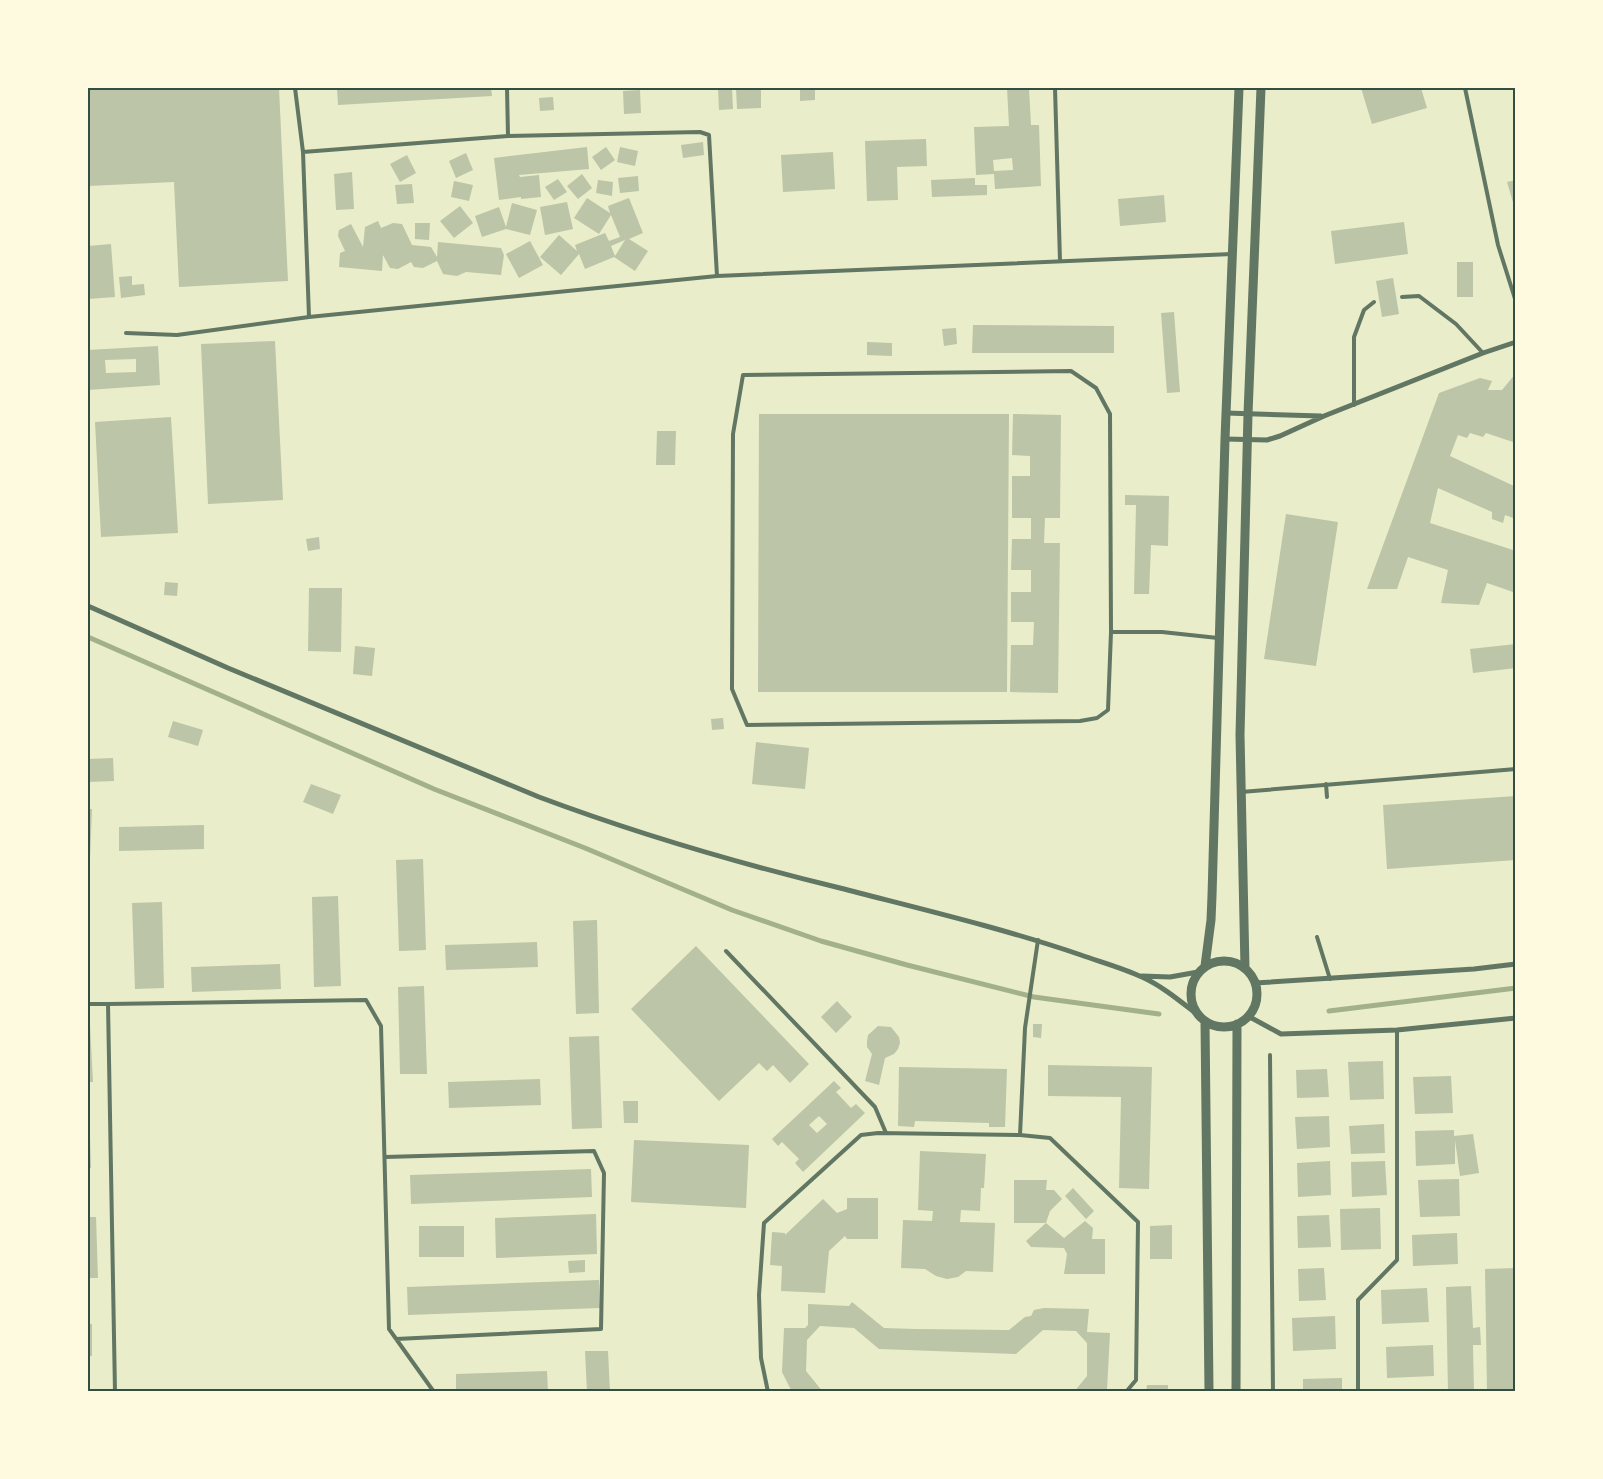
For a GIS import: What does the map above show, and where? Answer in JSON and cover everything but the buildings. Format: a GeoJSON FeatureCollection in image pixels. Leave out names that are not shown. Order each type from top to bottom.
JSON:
{"type":"FeatureCollection","features":[{"type":"Feature","properties":{"kind":"street"},"geometry":{"type":"LineString","coordinates":[[1209,1392],[1202,1018],[1191,998],[1191,989],[1193,980],[1202,969],[1211,920],[1226,413],[1239,88]]}},
{"type":"Feature","properties":{"kind":"street"},"geometry":{"type":"LineString","coordinates":[[1245,968],[1240,735],[1248,414],[1261,88]]}},
{"type":"Feature","properties":{"kind":"street"},"geometry":{"type":"LineString","coordinates":[[1226,439],[1267,440],[1274,438],[1324,416],[1483,353],[1516,342]]}},
{"type":"Feature","properties":{"kind":"street"},"geometry":{"type":"LineString","coordinates":[[1226,413],[1324,416]]}},
{"type":"Feature","properties":{"kind":"street"},"geometry":{"type":"LineString","coordinates":[[88,606],[228,668],[539,797],[596,818],[754,867],[972,921],[1038,940],[1142,976],[1171,994],[1215,1026],[1226,1027],[1237,1024],[1248,1016],[1256,1000],[1255,983],[1245,968],[1239,964],[1225,961],[1218,961],[1202,969],[1170,976],[1142,976]]}},
{"type":"Feature","properties":{"kind":"street"},"geometry":{"type":"LineString","coordinates":[[1255,983],[1474,969],[1516,964]]}},
{"type":"Feature","properties":{"kind":"street"},"geometry":{"type":"LineString","coordinates":[[1248,1016],[1281,1034],[1397,1030],[1516,1018]]}},
{"type":"Feature","properties":{"kind":"street"},"geometry":{"type":"LineString","coordinates":[[1236,1392],[1237,1024]]}},
{"type":"Feature","properties":{"kind":"lane"},"geometry":{"type":"LineString","coordinates":[[296,88],[303,152],[309,317]]}},
{"type":"Feature","properties":{"kind":"lane"},"geometry":{"type":"LineString","coordinates":[[507,88],[508,136]]}},
{"type":"Feature","properties":{"kind":"lane"},"geometry":{"type":"LineString","coordinates":[[1055,88],[1060,261]]}},
{"type":"Feature","properties":{"kind":"lane"},"geometry":{"type":"LineString","coordinates":[[1465,88],[1498,245],[1516,302]]}},
{"type":"Feature","properties":{"kind":"lane"},"geometry":{"type":"LineString","coordinates":[[303,152],[508,136],[700,132],[709,136],[718,276]]}},
{"type":"Feature","properties":{"kind":"lane"},"geometry":{"type":"LineString","coordinates":[[126,333],[177,335],[309,317],[718,276],[1233,254]]}},
{"type":"Feature","properties":{"kind":"lane"},"geometry":{"type":"LineString","coordinates":[[1402,297],[1419,296],[1456,324],[1483,353]]}},
{"type":"Feature","properties":{"kind":"lane"},"geometry":{"type":"LineString","coordinates":[[1354,405],[1354,337],[1364,310],[1374,302]]}},
{"type":"Feature","properties":{"kind":"lane"},"geometry":{"type":"LineString","coordinates":[[1071,371],[1096,388],[1110,414],[1111,632],[1108,710],[1097,718],[1080,721],[747,725],[732,688],[733,434],[743,375],[1071,371]]}},
{"type":"Feature","properties":{"kind":"lane"},"geometry":{"type":"LineString","coordinates":[[1111,632],[1162,632],[1220,638]]}},
{"type":"Feature","properties":{"kind":"lane"},"geometry":{"type":"LineString","coordinates":[[1241,792],[1516,769]]}},
{"type":"Feature","properties":{"kind":"lane"},"geometry":{"type":"LineString","coordinates":[[1326,784],[1327,797]]}},
{"type":"Feature","properties":{"kind":"lane"},"geometry":{"type":"LineString","coordinates":[[1318,936],[1330,979]]}},
{"type":"Feature","properties":{"kind":"lane"},"geometry":{"type":"LineString","coordinates":[[1020,1135],[1026,1018],[1038,940]]}},
{"type":"Feature","properties":{"kind":"lane"},"geometry":{"type":"LineString","coordinates":[[726,951],[875,1107],[886,1133]]}},
{"type":"Feature","properties":{"kind":"lane"},"geometry":{"type":"LineString","coordinates":[[88,1004],[366,1000],[381,1026],[389,1329],[434,1392]]}},
{"type":"Feature","properties":{"kind":"lane"},"geometry":{"type":"LineString","coordinates":[[108,1004],[115,1392]]}},
{"type":"Feature","properties":{"kind":"lane"},"geometry":{"type":"LineString","coordinates":[[1358,1392],[1358,1300],[1397,1260],[1397,1030]]}},
{"type":"Feature","properties":{"kind":"lane"},"geometry":{"type":"LineString","coordinates":[[1270,1055],[1273,1392]]}},
{"type":"Feature","properties":{"kind":"lane"},"geometry":{"type":"LineString","coordinates":[[768,1392],[761,1358],[759,1294],[764,1223],[861,1135],[886,1133],[1020,1135],[1050,1138],[1138,1222],[1136,1380],[1126,1392]]}},
{"type":"Feature","properties":{"kind":"lane"},"geometry":{"type":"LineString","coordinates":[[384,1157],[594,1151],[604,1173],[601,1329],[396,1339]]}},
{"type":"Feature","properties":{"kind":"waterway"},"geometry":{"type":"LineString","coordinates":[[88,637],[434,789],[585,848],[732,910],[821,941],[1034,997],[1159,1014]]}},
{"type":"Feature","properties":{"kind":"waterway"},"geometry":{"type":"LineString","coordinates":[[1329,1011],[1516,988]]}}]}
